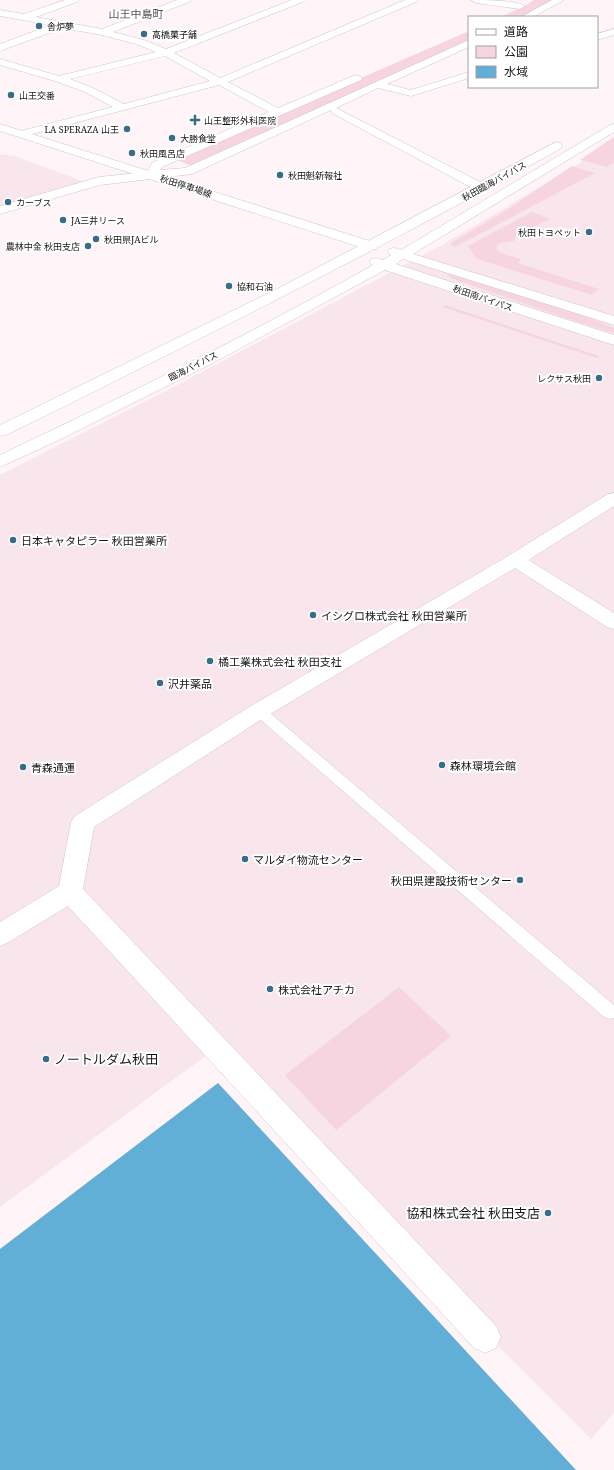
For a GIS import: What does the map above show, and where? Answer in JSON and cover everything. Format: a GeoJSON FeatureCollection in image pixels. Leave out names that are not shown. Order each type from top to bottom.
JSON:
{"type":"FeatureCollection","features":[{"type":"Feature","properties":{"kind":"main road"},"geometry":{"type":"LineString","coordinates":[[25,18],[74,0]]}},
{"type":"Feature","properties":{"kind":"main road"},"geometry":{"type":"LineString","coordinates":[[103,32],[186,0]]}},
{"type":"Feature","properties":{"kind":"main road"},"geometry":{"type":"LineString","coordinates":[[59,79],[166,53],[300,0]]}},
{"type":"Feature","properties":{"kind":"main road"},"geometry":{"type":"LineString","coordinates":[[21,134],[219,82],[413,0]]}},
{"type":"Feature","properties":{"kind":"main road"},"geometry":{"type":"LineString","coordinates":[[476,0],[520,6]]}},
{"type":"Feature","properties":{"kind":"main road"},"geometry":{"type":"LineString","coordinates":[[502,14],[530,0]]}},
{"type":"Feature","properties":{"kind":"main road"},"geometry":{"type":"LineString","coordinates":[[528,16],[559,0]]}},
{"type":"Feature","properties":{"kind":"main road"},"geometry":{"type":"LineString","coordinates":[[0,13],[103,32],[140,42],[166,53],[277,112]]}},
{"type":"Feature","properties":{"kind":"main road"},"geometry":{"type":"LineString","coordinates":[[0,48],[61,25]]}},
{"type":"Feature","properties":{"kind":"main road"},"geometry":{"type":"LineString","coordinates":[[598,37],[614,32]]}},
{"type":"Feature","properties":{"kind":"main road"},"geometry":{"type":"LineString","coordinates":[[0,210],[99,181],[114,178],[188,171],[468,43]]}},
{"type":"Feature","properties":{"kind":"main road"},"geometry":{"type":"LineString","coordinates":[[0,62],[59,79],[89,90],[122,107]]}},
{"type":"Feature","properties":{"kind":"main road"},"geometry":{"type":"LineString","coordinates":[[152,174],[157,165],[368,73]]}},
{"type":"Feature","properties":{"kind":"main road"},"geometry":{"type":"LineString","coordinates":[[377,85],[411,93],[468,76]]}},
{"type":"Feature","properties":{"kind":"main road"},"geometry":{"type":"LineString","coordinates":[[336,111],[482,188]]}},
{"type":"Feature","properties":{"kind":"main road","name":"秋田停車場線"},"geometry":{"type":"LineString","coordinates":[[0,127],[152,174],[371,246]]}},
{"type":"Feature","properties":{"kind":"main road","name":"秋田臨海バイパス"},"geometry":{"type":"LineString","coordinates":[[384,265],[614,127]]}},
{"type":"Feature","properties":{"kind":"main road","name":"秋田臨海バイパス"},"geometry":{"type":"LineString","coordinates":[[371,246],[482,188],[569,139]]}},
{"type":"Feature","properties":{"kind":"main road","name":"秋田停車場線"},"geometry":{"type":"LineString","coordinates":[[91,171],[144,188]]}},
{"type":"Feature","properties":{"kind":"main road"},"geometry":{"type":"LineString","coordinates":[[0,431],[345,253],[371,246]]}},
{"type":"Feature","properties":{"kind":"main road","name":"秋田南バイパス"},"geometry":{"type":"LineString","coordinates":[[371,246],[403,254],[614,321]]}},
{"type":"Feature","properties":{"kind":"main road","name":"秋田南バイパス"},"geometry":{"type":"LineString","coordinates":[[345,253],[614,340]]}},
{"type":"Feature","properties":{"kind":"main road","name":"臨海バイパス"},"geometry":{"type":"LineString","coordinates":[[0,462],[256,334],[384,265]]}},
{"type":"Feature","properties":{"kind":"main road"},"geometry":{"type":"LineString","coordinates":[[0,935],[70,892],[83,822],[259,711],[515,560],[614,498]]}},
{"type":"Feature","properties":{"kind":"main road"},"geometry":{"type":"LineString","coordinates":[[515,560],[614,622]]}},
{"type":"Feature","properties":{"kind":"main road"},"geometry":{"type":"LineString","coordinates":[[70,892],[485,1337]]}},
{"type":"Feature","properties":{"kind":"lane"},"geometry":{"type":"LineString","coordinates":[[259,711],[610,1012]]}},
{"type":"Feature","properties":{"kind":"shaded area"},"geometry":{"type":"Polygon","coordinates":[[[614,143],[614,1413],[591,1439],[207,1055],[0,1207],[0,475],[181,383],[442,245],[614,143]]]}},
{"type":"Feature","properties":{"kind":"shaded area"},"geometry":{"type":"Polygon","coordinates":[[[0,154],[15,156],[85,182],[0,207],[0,154]]]}},
{"type":"Feature","properties":{"kind":"green space"},"geometry":{"type":"Polygon","coordinates":[[[534,0],[555,0],[527,16],[502,16],[523,7],[534,0]]]}},
{"type":"Feature","properties":{"kind":"green space"},"geometry":{"type":"Polygon","coordinates":[[[468,31],[468,42],[192,166],[175,159],[468,31]]]}},
{"type":"Feature","properties":{"kind":"green space"},"geometry":{"type":"Polygon","coordinates":[[[614,137],[614,163],[607,167],[580,160],[614,137]]]}},
{"type":"Feature","properties":{"kind":"green space"},"geometry":{"type":"Polygon","coordinates":[[[572,166],[595,173],[455,247],[451,245],[451,243],[502,213],[572,166]]]}},
{"type":"Feature","properties":{"kind":"green space"},"geometry":{"type":"Polygon","coordinates":[[[532,212],[550,219],[516,236],[514,241],[499,243],[496,248],[498,251],[518,258],[521,260],[518,263],[599,289],[592,295],[477,259],[468,246],[532,212]]]}},
{"type":"Feature","properties":{"kind":"green space"},"geometry":{"type":"Polygon","coordinates":[[[450,274],[590,318],[614,328],[614,333],[450,278],[448,275],[450,274]]]}},
{"type":"Feature","properties":{"kind":"green space"},"geometry":{"type":"Polygon","coordinates":[[[445,305],[599,356],[597,358],[442,307],[445,305]]]}},
{"type":"Feature","properties":{"kind":"green space"},"geometry":{"type":"Polygon","coordinates":[[[399,987],[451,1036],[336,1130],[285,1075],[399,987]]]}},
{"type":"Feature","properties":{"kind":"water"},"geometry":{"type":"Polygon","coordinates":[[[218,1083],[576,1470],[0,1470],[0,1249],[218,1083]]]}},
{"type":"Feature","properties":{"kind":"place","name":"舎炉夢"},"geometry":{"type":"Point","coordinates":[39,26]}},
{"type":"Feature","properties":{"kind":"place","name":"高橋菓子舗"},"geometry":{"type":"Point","coordinates":[144,34]}},
{"type":"Feature","properties":{"kind":"place","name":"山王交番"},"geometry":{"type":"Point","coordinates":[11,95]}},
{"type":"Feature","properties":{"kind":"place","name":"山王整形外科医院"},"geometry":{"type":"Point","coordinates":[195,120]}},
{"type":"Feature","properties":{"kind":"place","name":"LA SPERAZA 山王"},"geometry":{"type":"Point","coordinates":[127,129]}},
{"type":"Feature","properties":{"kind":"place","name":"大勝食堂"},"geometry":{"type":"Point","coordinates":[172,138]}},
{"type":"Feature","properties":{"kind":"place","name":"秋田風呂店"},"geometry":{"type":"Point","coordinates":[132,153]}},
{"type":"Feature","properties":{"kind":"place","name":"秋田魁新報社"},"geometry":{"type":"Point","coordinates":[280,175]}},
{"type":"Feature","properties":{"kind":"place","name":"カーブス"},"geometry":{"type":"Point","coordinates":[8,202]}},
{"type":"Feature","properties":{"kind":"place","name":"JA三井リース"},"geometry":{"type":"Point","coordinates":[63,220]}},
{"type":"Feature","properties":{"kind":"place","name":"秋田トヨペット"},"geometry":{"type":"Point","coordinates":[589,232]}},
{"type":"Feature","properties":{"kind":"place","name":"秋田県JAビル"},"geometry":{"type":"Point","coordinates":[96,239]}},
{"type":"Feature","properties":{"kind":"place","name":"農林中金 秋田支店"},"geometry":{"type":"Point","coordinates":[88,246]}},
{"type":"Feature","properties":{"kind":"place","name":"協和石油"},"geometry":{"type":"Point","coordinates":[229,286]}},
{"type":"Feature","properties":{"kind":"place","name":"レクサス秋田"},"geometry":{"type":"Point","coordinates":[599,378]}},
{"type":"Feature","properties":{"kind":"place","name":"日本キャタピラー 秋田営業所"},"geometry":{"type":"Point","coordinates":[13,540]}},
{"type":"Feature","properties":{"kind":"place","name":"イシグロ株式会社 秋田営業所"},"geometry":{"type":"Point","coordinates":[313,615]}},
{"type":"Feature","properties":{"kind":"place","name":"橘工業株式会社 秋田支社"},"geometry":{"type":"Point","coordinates":[210,661]}},
{"type":"Feature","properties":{"kind":"place","name":"沢井薬品"},"geometry":{"type":"Point","coordinates":[160,683]}},
{"type":"Feature","properties":{"kind":"place","name":"森林環境会館"},"geometry":{"type":"Point","coordinates":[442,765]}},
{"type":"Feature","properties":{"kind":"place","name":"青森通運"},"geometry":{"type":"Point","coordinates":[23,767]}},
{"type":"Feature","properties":{"kind":"place","name":"マルダイ物流センター"},"geometry":{"type":"Point","coordinates":[245,859]}},
{"type":"Feature","properties":{"kind":"place","name":"秋田県建設技術センター"},"geometry":{"type":"Point","coordinates":[520,880]}},
{"type":"Feature","properties":{"kind":"place","name":"株式会社アチカ"},"geometry":{"type":"Point","coordinates":[270,989]}},
{"type":"Feature","properties":{"kind":"place","name":"ノートルダム秋田"},"geometry":{"type":"Point","coordinates":[46,1059]}},
{"type":"Feature","properties":{"kind":"place","name":"協和株式会社 秋田支店"},"geometry":{"type":"Point","coordinates":[548,1213]}},
{"type":"Feature","properties":{"kind":"district","name":"山王中島町"},"geometry":{"type":"Point","coordinates":[136,13]}}]}
